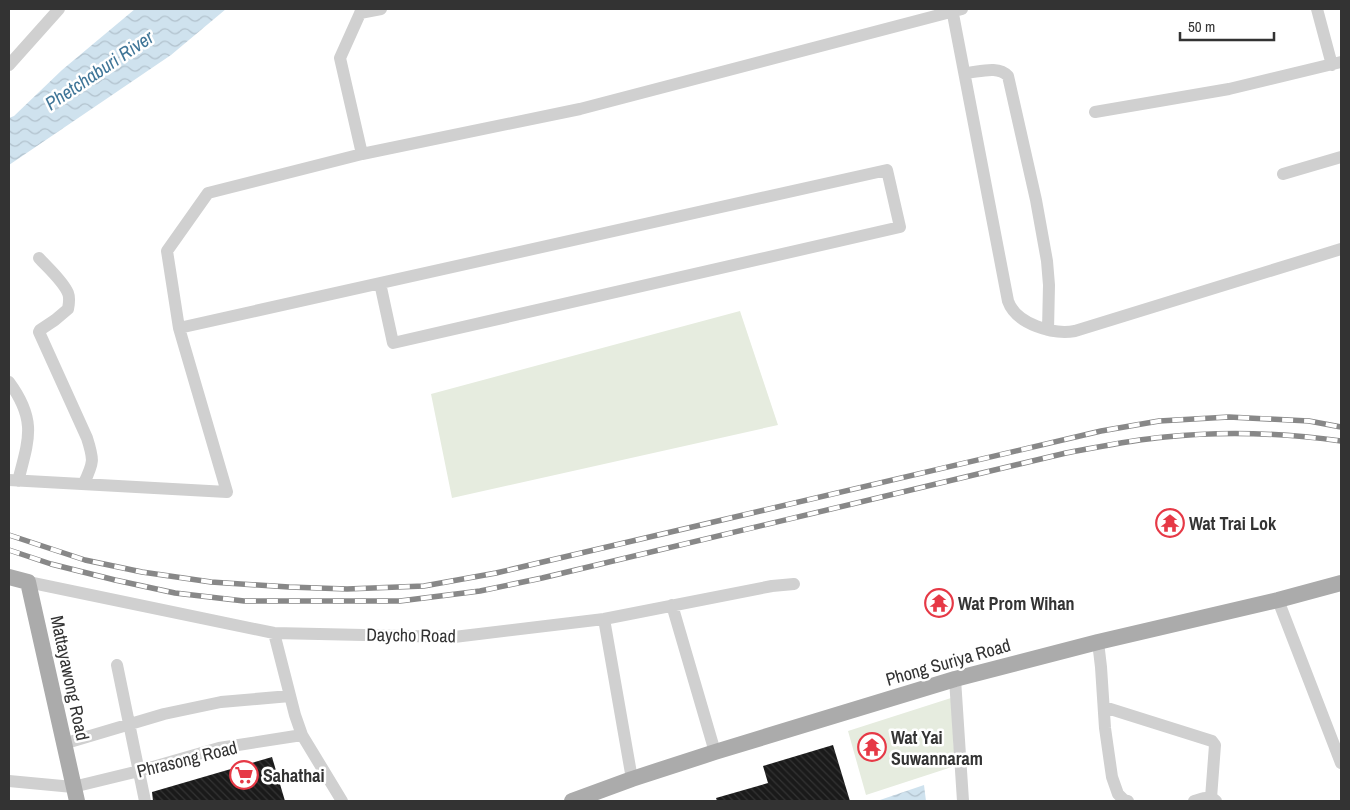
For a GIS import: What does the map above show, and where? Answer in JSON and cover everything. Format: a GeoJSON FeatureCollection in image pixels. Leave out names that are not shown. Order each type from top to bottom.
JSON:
{"type":"FeatureCollection","features":[{"type":"Feature","properties":{"kind":"main road"},"geometry":{"type":"LineString","coordinates":[[9,577],[28,582]]}},
{"type":"Feature","properties":{"kind":"main road","name":"Mattayawong Road"},"geometry":{"type":"LineString","coordinates":[[28,582],[75,794]]}},
{"type":"Feature","properties":{"kind":"main road","name":"Phong Suriya Road"},"geometry":{"type":"LineString","coordinates":[[574,801],[632,779],[715,752],[955,679],[1341,583]]}},
{"type":"Feature","properties":{"kind":"street"},"geometry":{"type":"LineString","coordinates":[[9,65],[59,9]]}},
{"type":"Feature","properties":{"kind":"street"},"geometry":{"type":"LineString","coordinates":[[362,154],[340,58],[361,11],[381,9]]}},
{"type":"Feature","properties":{"kind":"street"},"geometry":{"type":"LineString","coordinates":[[1095,112],[1229,89],[1337,64],[1317,9]]}},
{"type":"Feature","properties":{"kind":"street"},"geometry":{"type":"LineString","coordinates":[[9,382],[25,408],[28,425],[28,443],[13,481],[84,483],[227,492],[179,328],[167,251],[208,193],[362,154],[580,108],[956,10],[965,73],[1008,301],[1017,314],[1030,323],[1048,330],[1066,333],[1075,331],[1341,248]]}},
{"type":"Feature","properties":{"kind":"street"},"geometry":{"type":"LineString","coordinates":[[965,73],[997,70],[1004,72],[1008,76],[1036,200],[1047,261],[1049,285],[1048,330]]}},
{"type":"Feature","properties":{"kind":"street"},"geometry":{"type":"LineString","coordinates":[[1283,174],[1341,157]]}},
{"type":"Feature","properties":{"kind":"street"},"geometry":{"type":"LineString","coordinates":[[179,328],[380,283],[888,170],[900,227],[393,343],[380,283]]}},
{"type":"Feature","properties":{"kind":"street"},"geometry":{"type":"LineString","coordinates":[[39,258],[68,293],[68,309],[38,332],[87,438],[92,458],[91,468],[84,483]]}},
{"type":"Feature","properties":{"kind":"street","name":"Daycho Road"},"geometry":{"type":"LineString","coordinates":[[28,582],[274,633],[454,637],[604,619],[772,586],[794,584]]}},
{"type":"Feature","properties":{"kind":"street"},"geometry":{"type":"LineString","coordinates":[[1278,600],[1341,763]]}},
{"type":"Feature","properties":{"kind":"street"},"geometry":{"type":"LineString","coordinates":[[672,605],[715,752]]}},
{"type":"Feature","properties":{"kind":"street"},"geometry":{"type":"LineString","coordinates":[[604,619],[632,779]]}},
{"type":"Feature","properties":{"kind":"street"},"geometry":{"type":"LineString","coordinates":[[274,633],[302,735],[342,801]]}},
{"type":"Feature","properties":{"kind":"street"},"geometry":{"type":"LineString","coordinates":[[1098,642],[1107,751],[1112,778],[1118,794],[1128,801]]}},
{"type":"Feature","properties":{"kind":"street"},"geometry":{"type":"LineString","coordinates":[[117,665],[145,801]]}},
{"type":"Feature","properties":{"kind":"street"},"geometry":{"type":"LineString","coordinates":[[955,679],[963,801]]}},
{"type":"Feature","properties":{"kind":"street"},"geometry":{"type":"LineString","coordinates":[[64,744],[164,714],[221,702],[290,696]]}},
{"type":"Feature","properties":{"kind":"street"},"geometry":{"type":"LineString","coordinates":[[1104,707],[1216,744],[1214,799],[1206,798],[1194,801]]}},
{"type":"Feature","properties":{"kind":"street","name":"Phrasong Road"},"geometry":{"type":"LineString","coordinates":[[9,781],[75,794],[139,771],[219,748],[302,735]]}},
{"type":"Feature","properties":{"kind":"shaded area"},"geometry":{"type":"Polygon","coordinates":[[[740,311],[778,425],[452,498],[431,394],[740,311]]]}},
{"type":"Feature","properties":{"kind":"shaded area"},"geometry":{"type":"Polygon","coordinates":[[[951,698],[955,766],[866,795],[848,731],[951,698]]]}},
{"type":"Feature","properties":{"kind":"water","name":"Phetchaburi River"},"geometry":{"type":"Polygon","coordinates":[[[135,9],[226,9],[171,55],[9,165],[9,118],[14,116],[62,70],[135,9]]]}},
{"type":"Feature","properties":{"kind":"water"},"geometry":{"type":"Polygon","coordinates":[[[924,785],[926,801],[877,801],[924,785]]]}},
{"type":"Feature","properties":{"kind":"building"},"geometry":{"type":"Polygon","coordinates":[[[833,745],[850,801],[717,801],[716,798],[768,783],[763,766],[833,745]]]}},
{"type":"Feature","properties":{"kind":"building","name":"Sahathai"},"geometry":{"type":"Polygon","coordinates":[[[272,757],[285,801],[153,801],[152,792],[272,757]]]}},
{"type":"Feature","properties":{"kind":"railway"},"geometry":{"type":"LineString","coordinates":[[9,535],[85,560],[142,572],[211,582],[347,589],[424,586],[496,573],[1101,431],[1159,421],[1229,417],[1309,421],[1341,427]]}},
{"type":"Feature","properties":{"kind":"railway"},"geometry":{"type":"LineString","coordinates":[[9,550],[51,564],[175,593],[244,601],[400,601],[480,591],[542,578],[1066,453],[1115,444],[1187,435],[1231,434],[1297,436],[1341,441]]}},
{"type":"Feature","properties":{"kind":"place","name":"Wat Trai Lok"},"geometry":{"type":"Point","coordinates":[1170,523]}},
{"type":"Feature","properties":{"kind":"place","name":"Wat Prom Wihan"},"geometry":{"type":"Point","coordinates":[939,603]}},
{"type":"Feature","properties":{"kind":"place","name":"Wat Yai Suwannaram"},"geometry":{"type":"Point","coordinates":[872,747]}},
{"type":"Feature","properties":{"kind":"place","name":"Sahathai"},"geometry":{"type":"Point","coordinates":[244,775]}}]}
